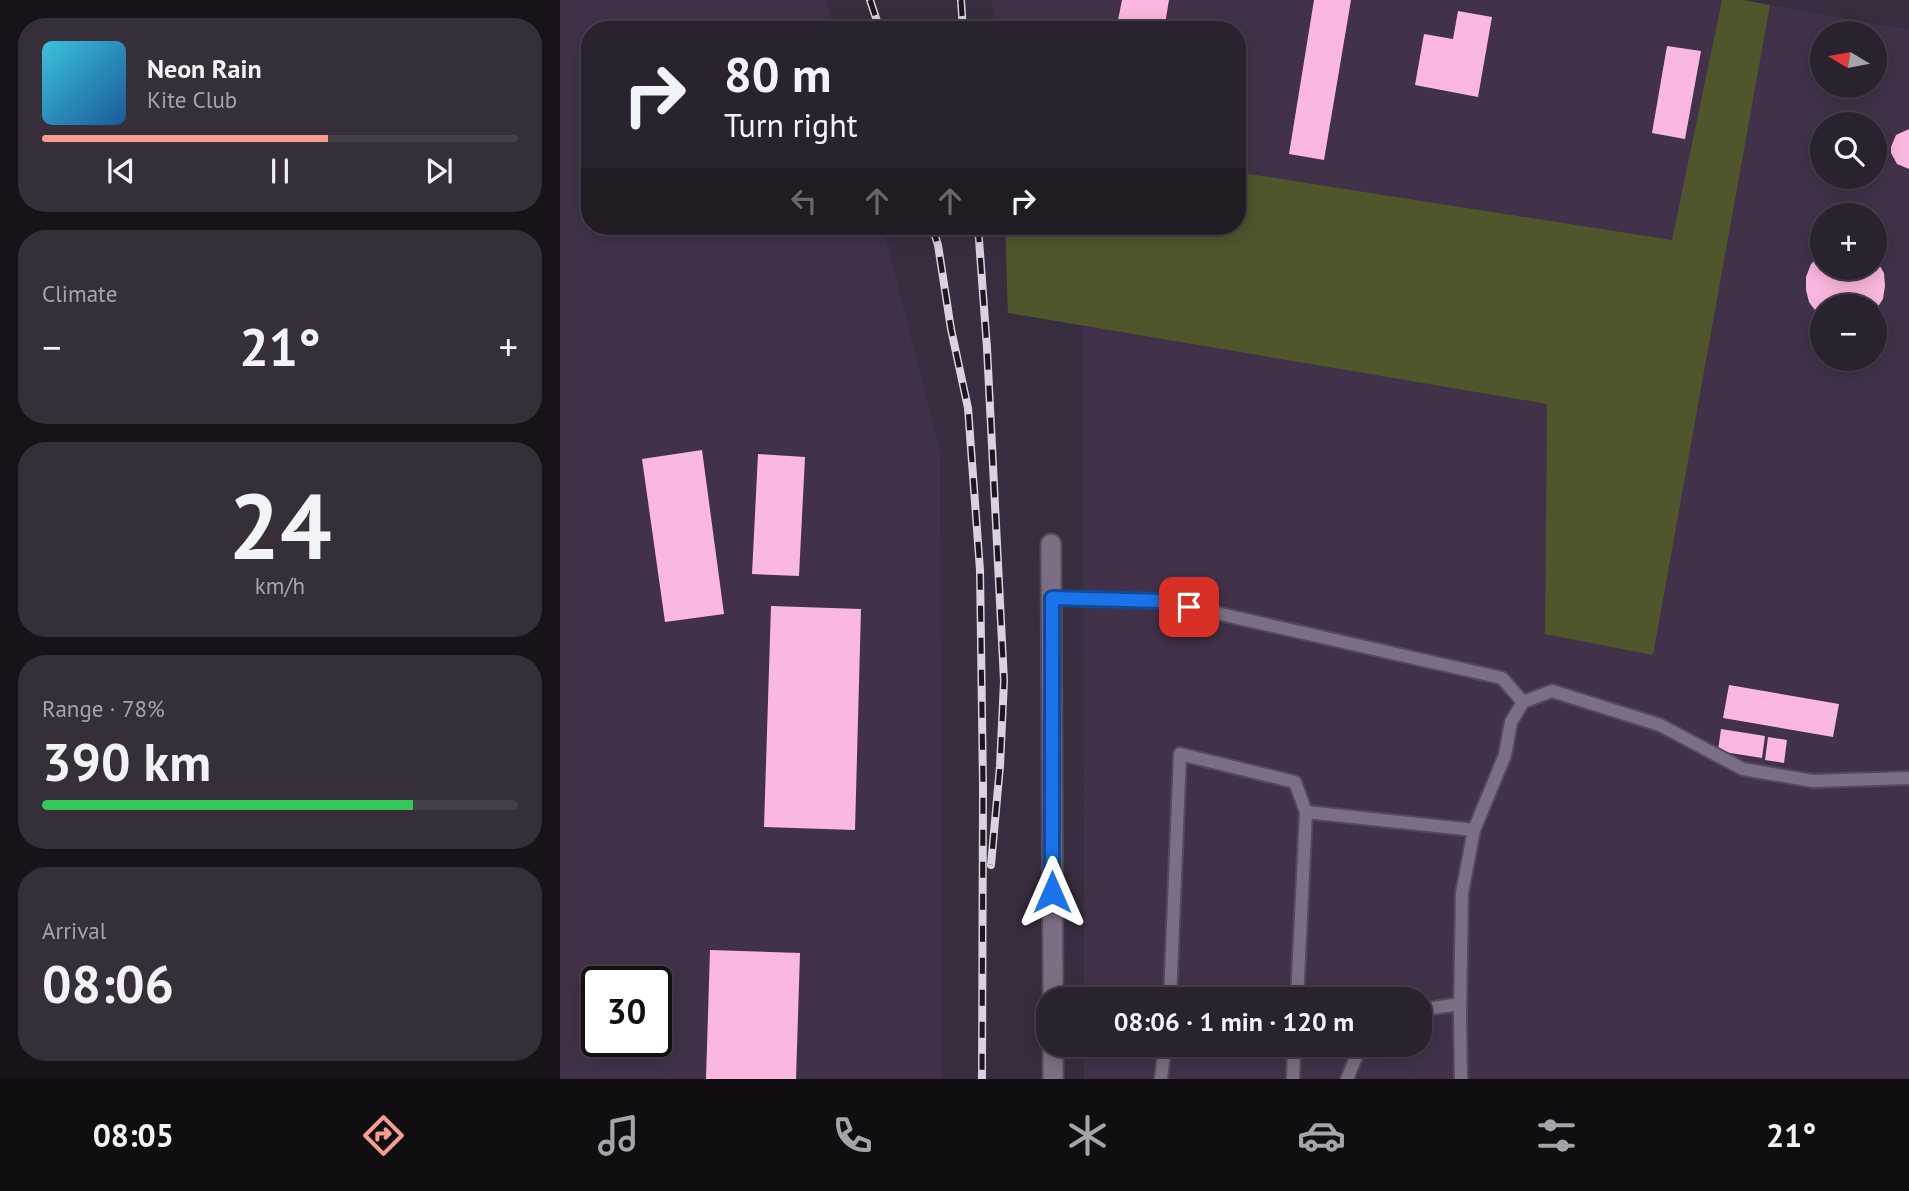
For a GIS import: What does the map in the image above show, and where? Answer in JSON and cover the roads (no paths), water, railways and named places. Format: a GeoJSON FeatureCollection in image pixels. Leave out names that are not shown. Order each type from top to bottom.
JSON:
{"type":"FeatureCollection","features":[{"type":"Feature","properties":{"kind":"street"},"geometry":{"type":"LineString","coordinates":[[1051,544],[1053,987]]}},
{"type":"Feature","properties":{"kind":"street"},"geometry":{"type":"LineString","coordinates":[[1053,1057],[1053,1079]]}},
{"type":"Feature","properties":{"kind":"lane"},"geometry":{"type":"LineString","coordinates":[[1052,598],[1163,601],[1177,604],[1502,678],[1522,702]]}},
{"type":"Feature","properties":{"kind":"lane"},"geometry":{"type":"LineString","coordinates":[[1461,1079],[1462,893],[1474,830],[1505,755],[1511,722],[1522,702],[1552,691],[1660,725],[1743,769],[1813,781],[1909,778]]}},
{"type":"Feature","properties":{"kind":"lane"},"geometry":{"type":"LineString","coordinates":[[1170,987],[1180,754],[1295,782],[1306,812],[1298,987]]}},
{"type":"Feature","properties":{"kind":"lane"},"geometry":{"type":"LineString","coordinates":[[1306,812],[1474,830]]}},
{"type":"Feature","properties":{"kind":"lane"},"geometry":{"type":"LineString","coordinates":[[1432,1008],[1460,1004]]}},
{"type":"Feature","properties":{"kind":"lane"},"geometry":{"type":"LineString","coordinates":[[1161,1079],[1164,1057]]}},
{"type":"Feature","properties":{"kind":"lane"},"geometry":{"type":"LineString","coordinates":[[1293,1079],[1294,1057]]}},
{"type":"Feature","properties":{"kind":"lane"},"geometry":{"type":"LineString","coordinates":[[1347,1079],[1356,1057]]}},
{"type":"Feature","properties":{"kind":"railway"},"geometry":{"type":"LineString","coordinates":[[870,0],[877,21]]}},
{"type":"Feature","properties":{"kind":"railway"},"geometry":{"type":"LineString","coordinates":[[961,0],[962,21]]}},
{"type":"Feature","properties":{"kind":"railway"},"geometry":{"type":"LineString","coordinates":[[935,235],[968,408],[980,570],[983,786],[982,1079]]}},
{"type":"Feature","properties":{"kind":"railway"},"geometry":{"type":"LineString","coordinates":[[979,235],[1004,681],[991,865]]}}]}
